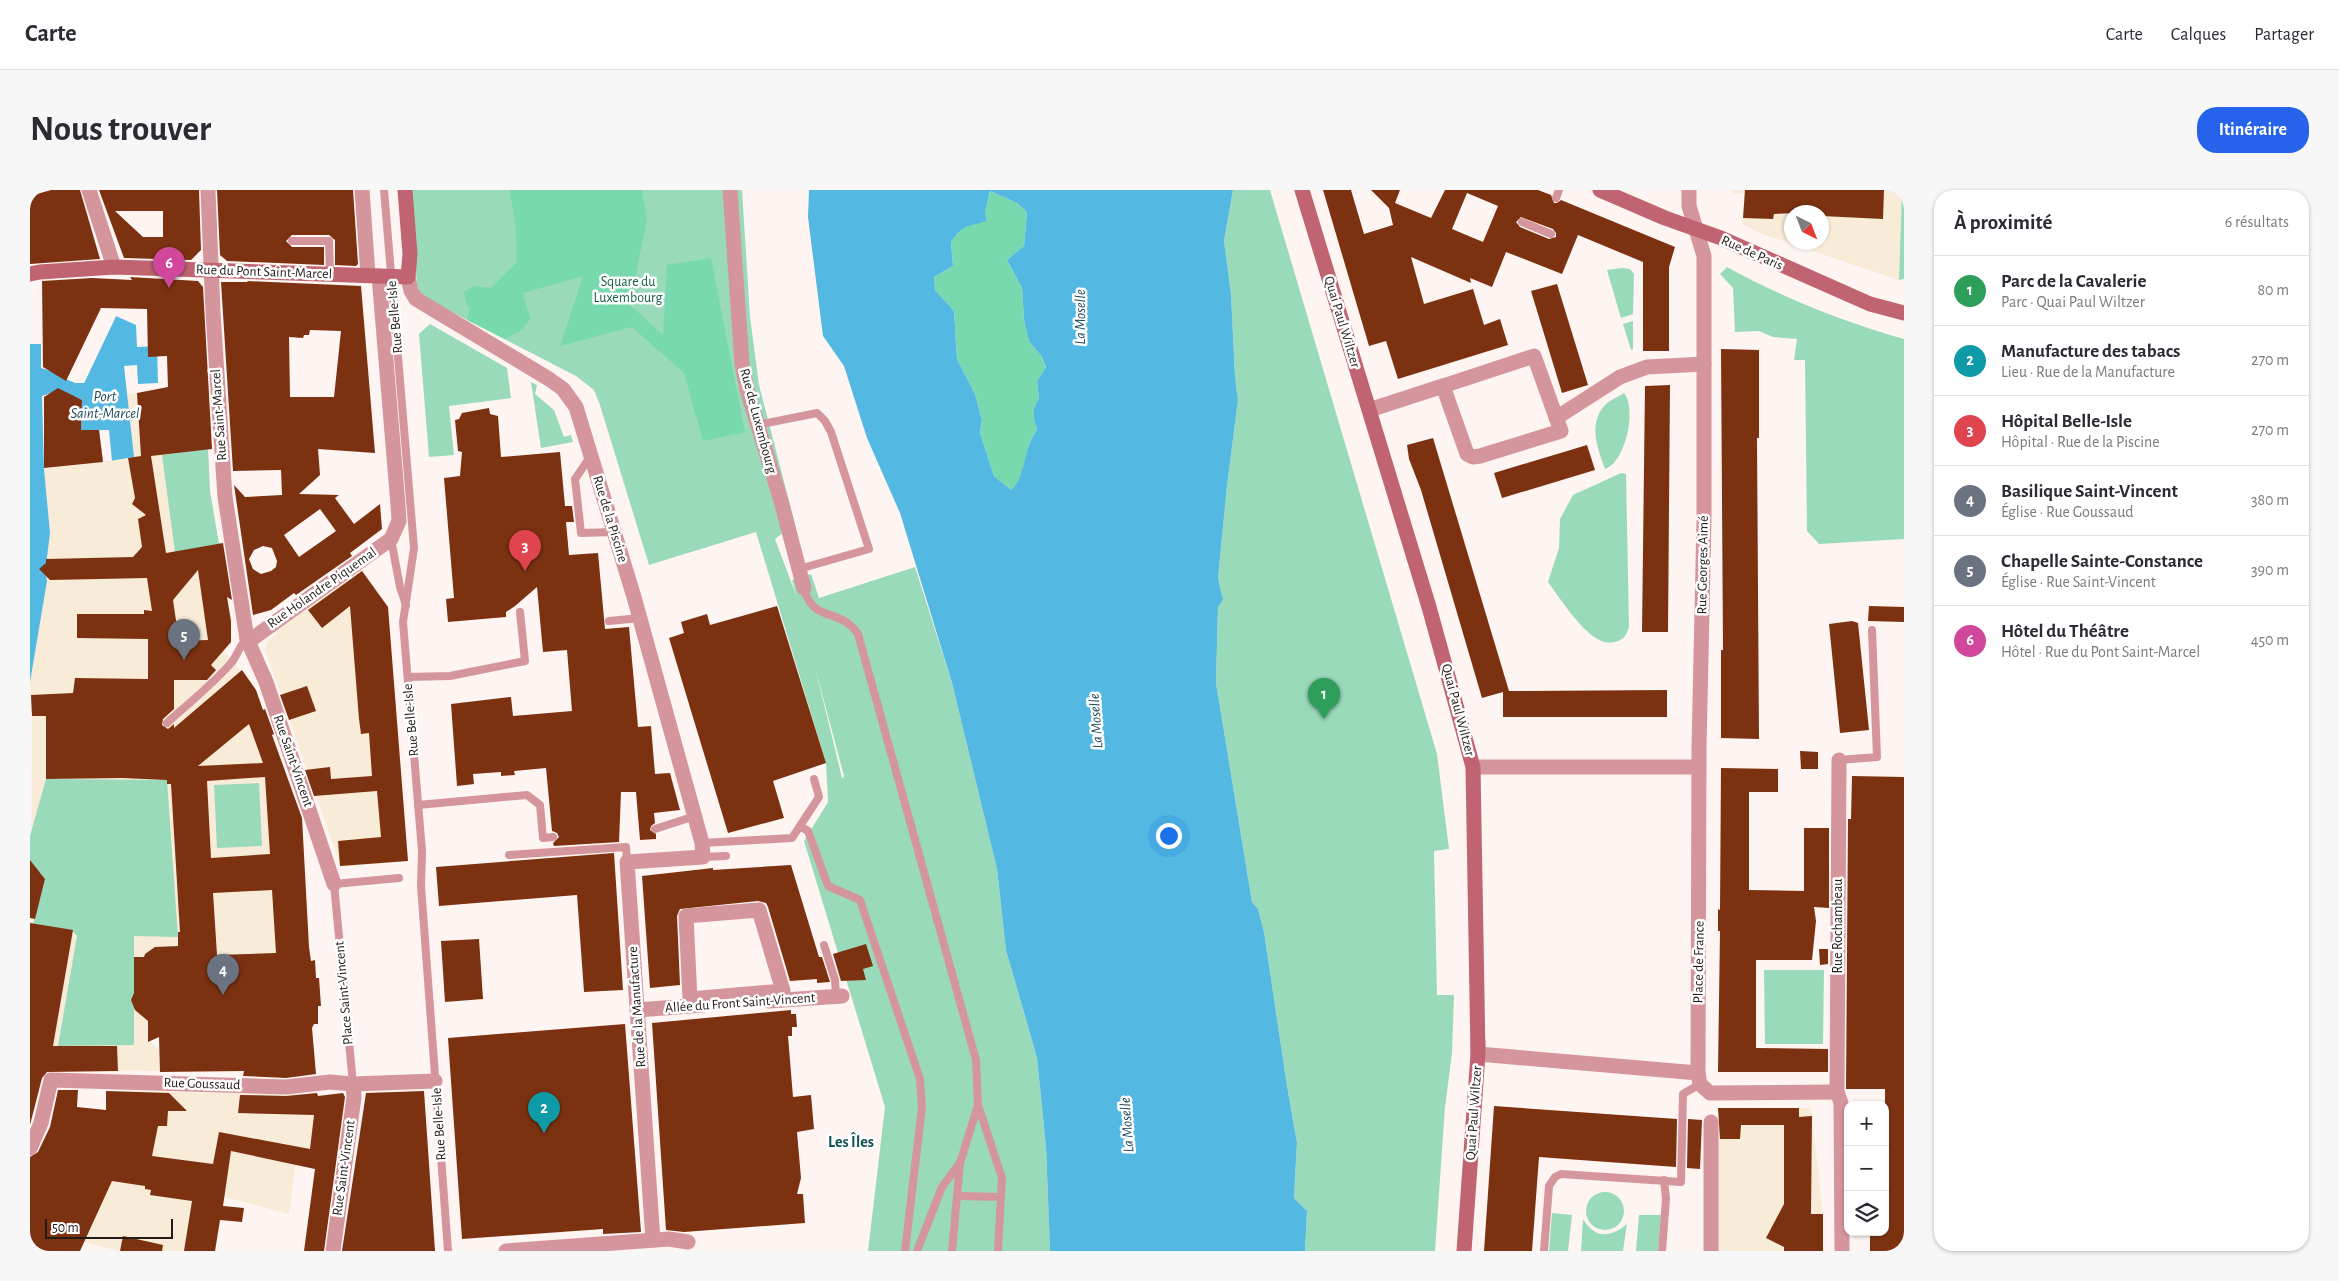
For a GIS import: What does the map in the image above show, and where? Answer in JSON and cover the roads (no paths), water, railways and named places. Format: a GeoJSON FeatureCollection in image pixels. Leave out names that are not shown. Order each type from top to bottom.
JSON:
{"type":"FeatureCollection","features":[{"type":"Feature","properties":{"kind":"street"},"geometry":{"type":"LineString","coordinates":[[89,190],[114,267]]}},
{"type":"Feature","properties":{"kind":"street","name":"Rue Saint-Marcel"},"geometry":{"type":"LineString","coordinates":[[208,190],[225,497],[247,639]]}},
{"type":"Feature","properties":{"kind":"street","name":"Rue Belle-Isle"},"geometry":{"type":"LineString","coordinates":[[362,190],[380,276],[399,522],[393,536]]}},
{"type":"Feature","properties":{"kind":"street","name":"Rue Belle-Isle"},"geometry":{"type":"LineString","coordinates":[[404,190],[410,254],[408,277]]}},
{"type":"Feature","properties":{"kind":"street","name":"Rue de Luxembourg"},"geometry":{"type":"LineString","coordinates":[[730,190],[742,364],[747,390],[804,588]]}},
{"type":"Feature","properties":{"kind":"street","name":"Quai Paul Wiltzer"},"geometry":{"type":"LineString","coordinates":[[1302,190],[1429,607],[1473,767],[1478,1054],[1464,1251]]}},
{"type":"Feature","properties":{"kind":"street","name":"Rue de Paris"},"geometry":{"type":"LineString","coordinates":[[1600,190],[1721,238],[1870,304],[1904,313]]}},
{"type":"Feature","properties":{"kind":"street","name":"Rue Georges Aimé"},"geometry":{"type":"LineString","coordinates":[[1689,190],[1689,206],[1704,256],[1704,519],[1699,767]]}},
{"type":"Feature","properties":{"kind":"street","name":"Rue du Pont Saint-Marcel"},"geometry":{"type":"LineString","coordinates":[[30,274],[114,267],[408,277]]}},
{"type":"Feature","properties":{"kind":"street","name":"Rue de la Piscine"},"geometry":{"type":"LineString","coordinates":[[408,277],[411,291],[416,299],[563,389],[576,407],[640,618],[703,850]]}},
{"type":"Feature","properties":{"kind":"street"},"geometry":{"type":"LineString","coordinates":[[1369,410],[1534,356],[1561,431],[1473,457],[1467,454],[1463,448],[1443,386]]}},
{"type":"Feature","properties":{"kind":"street"},"geometry":{"type":"LineString","coordinates":[[1556,418],[1620,377],[1647,367],[1704,364]]}},
{"type":"Feature","properties":{"kind":"street","name":"Rue Holandre Piquemal"},"geometry":{"type":"LineString","coordinates":[[247,639],[252,639],[393,536]]}},
{"type":"Feature","properties":{"kind":"street","name":"Rue Saint-Vincent"},"geometry":{"type":"LineString","coordinates":[[247,639],[266,682],[334,884]]}},
{"type":"Feature","properties":{"kind":"street","name":"Rue Rochambeau"},"geometry":{"type":"LineString","coordinates":[[1839,760],[1837,1092],[1841,1103],[1842,1251]]}},
{"type":"Feature","properties":{"kind":"street"},"geometry":{"type":"LineString","coordinates":[[1473,767],[1699,767]]}},
{"type":"Feature","properties":{"kind":"street","name":"Place de France"},"geometry":{"type":"LineString","coordinates":[[1699,767],[1699,1078]]}},
{"type":"Feature","properties":{"kind":"street"},"geometry":{"type":"LineString","coordinates":[[627,862],[703,850]]}},
{"type":"Feature","properties":{"kind":"street","name":"Rue de la Manufacture"},"geometry":{"type":"LineString","coordinates":[[627,862],[654,1240]]}},
{"type":"Feature","properties":{"kind":"street"},"geometry":{"type":"LineString","coordinates":[[759,910],[783,990],[690,999],[686,916],[759,910]]}},
{"type":"Feature","properties":{"kind":"street","name":"Allée du Front Saint-Vincent"},"geometry":{"type":"LineString","coordinates":[[637,1010],[839,996]]}},
{"type":"Feature","properties":{"kind":"street"},"geometry":{"type":"LineString","coordinates":[[1478,1054],[1699,1078],[1710,1093],[1837,1092]]}},
{"type":"Feature","properties":{"kind":"street","name":"Rue Goussaud"},"geometry":{"type":"LineString","coordinates":[[30,1148],[41,1123],[51,1080],[286,1087],[330,1082],[353,1084]]}},
{"type":"Feature","properties":{"kind":"street"},"geometry":{"type":"LineString","coordinates":[[353,1084],[435,1081]]}},
{"type":"Feature","properties":{"kind":"street","name":"Rue Saint-Vincent"},"geometry":{"type":"LineString","coordinates":[[333,1251],[354,1097],[353,1084]]}},
{"type":"Feature","properties":{"kind":"street"},"geometry":{"type":"LineString","coordinates":[[1711,1122],[1711,1251]]}},
{"type":"Feature","properties":{"kind":"street"},"geometry":{"type":"LineString","coordinates":[[506,1251],[669,1239],[688,1246]]}},
{"type":"Feature","properties":{"kind":"lane","name":"Rue Belle-Isle"},"geometry":{"type":"LineString","coordinates":[[384,190],[380,276],[414,548],[403,622],[422,851],[421,886],[448,1251]]}},
{"type":"Feature","properties":{"kind":"lane"},"geometry":{"type":"LineString","coordinates":[[1522,222],[1551,234]]}},
{"type":"Feature","properties":{"kind":"lane"},"geometry":{"type":"LineString","coordinates":[[1542,230],[1546,222]]}},
{"type":"Feature","properties":{"kind":"lane"},"geometry":{"type":"LineString","coordinates":[[292,241],[329,241],[330,274]]}},
{"type":"Feature","properties":{"kind":"lane"},"geometry":{"type":"LineString","coordinates":[[757,425],[817,414],[826,422],[831,432],[869,548],[799,569]]}},
{"type":"Feature","properties":{"kind":"lane"},"geometry":{"type":"LineString","coordinates":[[591,456],[575,479],[581,533],[614,532]]}},
{"type":"Feature","properties":{"kind":"lane"},"geometry":{"type":"LineString","coordinates":[[393,536],[400,587],[406,607]]}},
{"type":"Feature","properties":{"kind":"lane"},"geometry":{"type":"LineString","coordinates":[[804,588],[807,599],[814,609],[850,622],[858,634],[976,1060],[978,1105],[1002,1178],[998,1251]]}},
{"type":"Feature","properties":{"kind":"lane"},"geometry":{"type":"LineString","coordinates":[[408,676],[450,676],[525,661],[520,612]]}},
{"type":"Feature","properties":{"kind":"lane"},"geometry":{"type":"LineString","coordinates":[[609,620],[640,618]]}},
{"type":"Feature","properties":{"kind":"lane"},"geometry":{"type":"LineString","coordinates":[[1839,760],[1877,757],[1872,630]]}},
{"type":"Feature","properties":{"kind":"lane"},"geometry":{"type":"LineString","coordinates":[[167,723],[216,679],[234,660],[240,645],[247,639]]}},
{"type":"Feature","properties":{"kind":"lane"},"geometry":{"type":"LineString","coordinates":[[703,850],[792,838],[819,797],[814,779]]}},
{"type":"Feature","properties":{"kind":"lane"},"geometry":{"type":"LineString","coordinates":[[418,805],[527,795],[540,805],[543,838],[553,838]]}},
{"type":"Feature","properties":{"kind":"lane"},"geometry":{"type":"LineString","coordinates":[[655,830],[695,816]]}},
{"type":"Feature","properties":{"kind":"lane"},"geometry":{"type":"LineString","coordinates":[[800,826],[808,831],[828,886],[860,900],[920,1079],[922,1107],[905,1251]]}},
{"type":"Feature","properties":{"kind":"lane"},"geometry":{"type":"LineString","coordinates":[[509,855],[626,847],[627,862]]}},
{"type":"Feature","properties":{"kind":"lane"},"geometry":{"type":"LineString","coordinates":[[703,850],[726,856]]}},
{"type":"Feature","properties":{"kind":"lane"},"geometry":{"type":"LineString","coordinates":[[334,884],[399,878]]}},
{"type":"Feature","properties":{"kind":"lane","name":"Place Saint-Vincent"},"geometry":{"type":"LineString","coordinates":[[334,884],[353,1084]]}},
{"type":"Feature","properties":{"kind":"lane"},"geometry":{"type":"LineString","coordinates":[[824,945],[839,996]]}},
{"type":"Feature","properties":{"kind":"lane"},"geometry":{"type":"LineString","coordinates":[[1544,1251],[1549,1186],[1555,1176],[1561,1174],[1681,1182],[1683,1094],[1699,1078]]}},
{"type":"Feature","properties":{"kind":"lane"},"geometry":{"type":"LineString","coordinates":[[952,1251],[960,1163],[978,1105]]}},
{"type":"Feature","properties":{"kind":"lane"},"geometry":{"type":"LineString","coordinates":[[917,1251],[942,1187],[960,1163]]}},
{"type":"Feature","properties":{"kind":"lane"},"geometry":{"type":"LineString","coordinates":[[1662,1251],[1666,1199],[1664,1180]]}},
{"type":"Feature","properties":{"kind":"lane"},"geometry":{"type":"LineString","coordinates":[[958,1196],[1001,1197]]}},
{"type":"Feature","properties":{"kind":"water","name":"La Moselle"},"geometry":{"type":"Polygon","coordinates":[[[809,190],[1233,190],[1224,241],[1231,294],[1238,400],[1218,578],[1223,600],[1218,607],[1216,683],[1252,902],[1258,909],[1264,932],[1297,1143],[1294,1198],[1307,1211],[1305,1251],[1050,1251],[1046,1147],[1037,1058],[1006,950],[997,869],[952,683],[900,513],[867,438],[844,366],[823,336],[808,217],[809,190]],[[990,191],[985,212],[986,221],[966,227],[960,232],[951,242],[953,266],[934,277],[935,290],[954,311],[957,359],[975,394],[982,420],[980,433],[994,476],[1011,490],[1016,485],[1032,437],[1037,430],[1034,420],[1034,408],[1039,398],[1037,381],[1046,368],[1042,357],[1029,341],[1024,320],[1022,288],[1007,260],[1024,246],[1027,212],[1017,203],[990,191]]]}},
{"type":"Feature","properties":{"kind":"water","name":"Port Saint-Marcel"},"geometry":{"type":"Polygon","coordinates":[[[116,316],[136,325],[137,347],[157,346],[158,383],[138,384],[137,365],[124,366],[134,457],[103,462],[99,431],[81,430],[82,400],[60,390],[42,396],[44,469],[50,533],[46,565],[42,567],[47,581],[30,682],[30,344],[41,344],[41,368],[72,382],[84,383],[116,316]]]}},
{"type":"Feature","properties":{"kind":"place","name":"Hôtel du Théâtre"},"geometry":{"type":"Point","coordinates":[169,288]}},
{"type":"Feature","properties":{"kind":"place","name":"Hôpital Belle-Isle"},"geometry":{"type":"Point","coordinates":[525,571]}},
{"type":"Feature","properties":{"kind":"place","name":"Chapelle Sainte-Constance"},"geometry":{"type":"Point","coordinates":[184,660]}},
{"type":"Feature","properties":{"kind":"place","name":"Parc de la Cavalerie"},"geometry":{"type":"Point","coordinates":[1324,719]}},
{"type":"Feature","properties":{"kind":"place","name":"Basilique Saint-Vincent"},"geometry":{"type":"Point","coordinates":[223,995]}},
{"type":"Feature","properties":{"kind":"place","name":"Manufacture des tabacs"},"geometry":{"type":"Point","coordinates":[544,1133]}},
{"type":"Feature","properties":{"kind":"district","name":"Les Îles"},"geometry":{"type":"Point","coordinates":[851,1142]}},
{"type":"Feature","properties":{"kind":"park label","name":"Square du Luxembourg"},"geometry":{"type":"Point","coordinates":[628,290]}}]}
